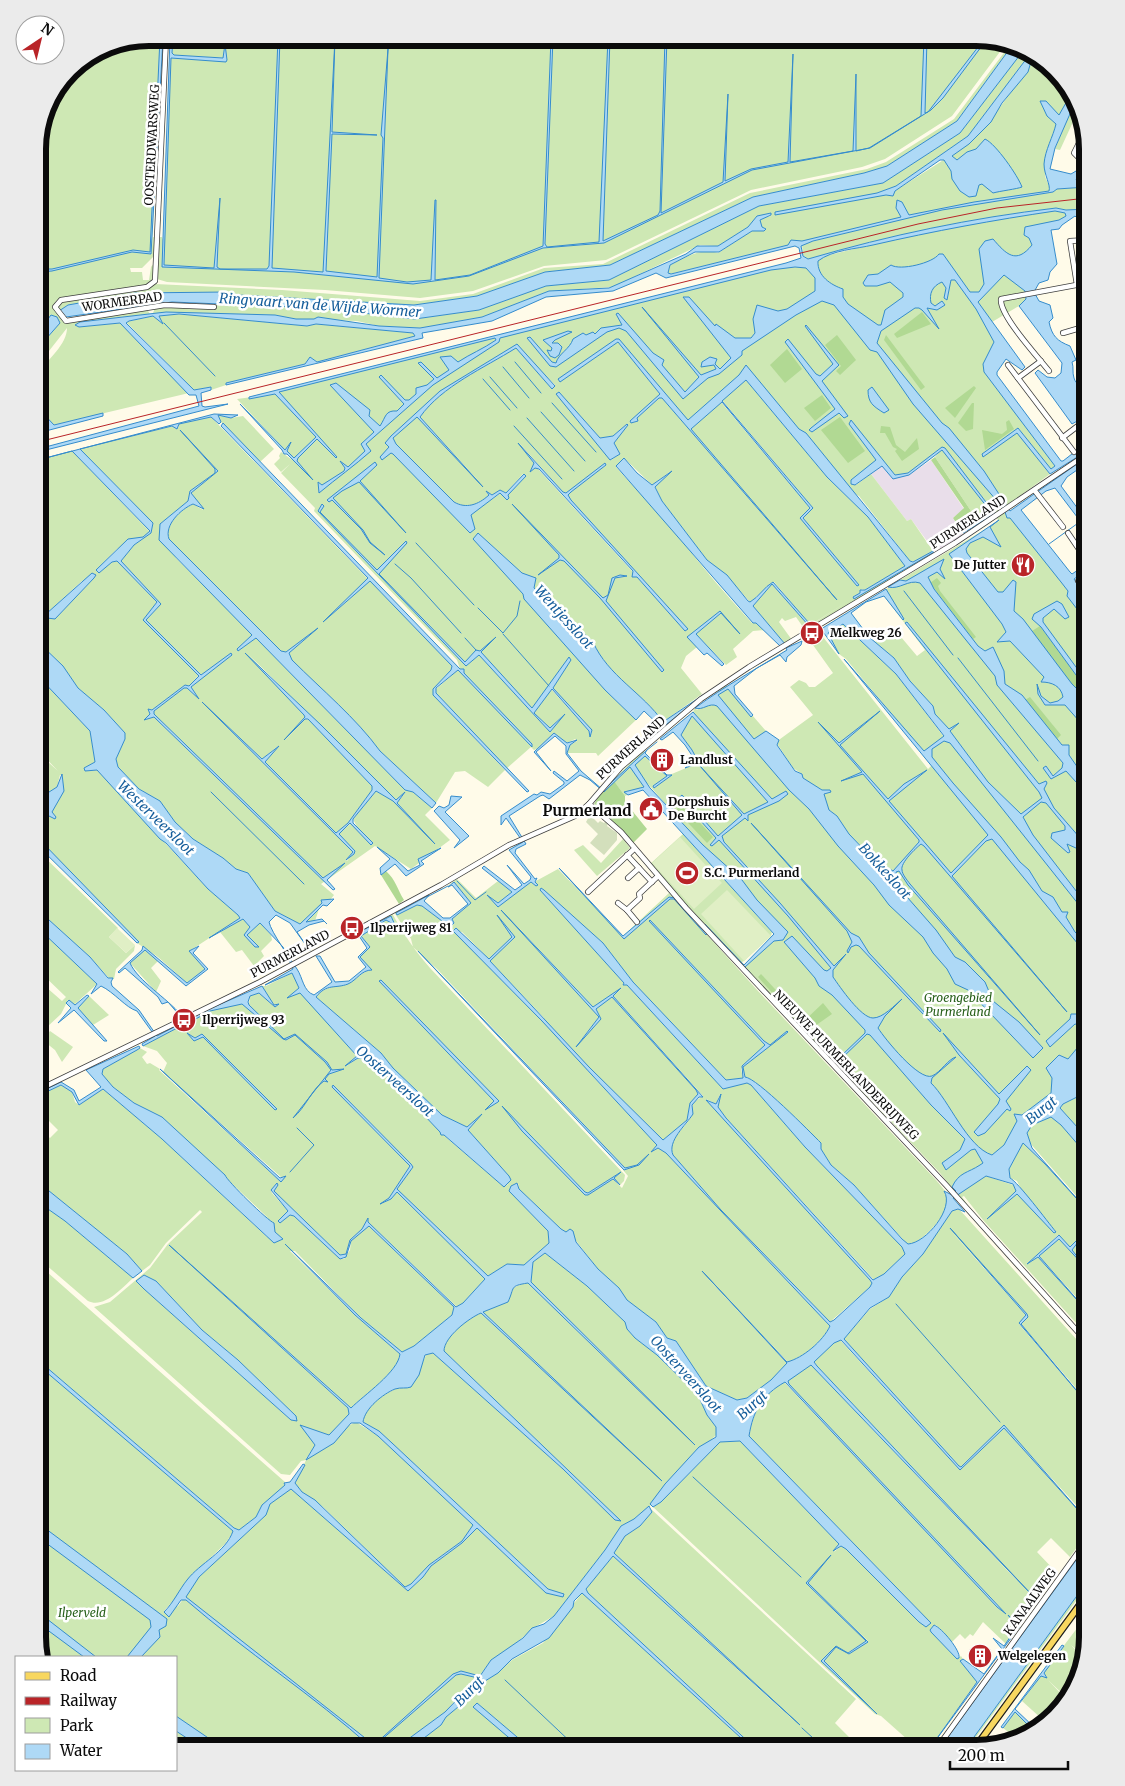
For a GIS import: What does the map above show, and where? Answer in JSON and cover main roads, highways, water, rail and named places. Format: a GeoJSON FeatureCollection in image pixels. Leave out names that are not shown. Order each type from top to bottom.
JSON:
{"type":"FeatureCollection","features":[{"type":"Feature","properties":{"kind":"main road"},"geometry":{"type":"LineString","coordinates":[[981,1740],[1079,1608]]}},
{"type":"Feature","properties":{"kind":"water"},"geometry":{"type":"Polygon","coordinates":[[[160,46],[163,46],[151,254],[132,252],[46,271],[46,269],[133,250],[150,252],[160,46]]]}},
{"type":"Feature","properties":{"kind":"water"},"geometry":{"type":"Polygon","coordinates":[[[170,46],[172,46],[172,53],[174,55],[223,58],[225,46],[227,60],[226,62],[171,58],[164,265],[214,268],[220,198],[217,267],[220,269],[267,269],[269,266],[278,46],[280,46],[272,268],[323,272],[335,46],[332,132],[377,135],[332,134],[326,271],[377,277],[383,138],[381,135],[388,49],[379,278],[407,282],[431,280],[435,200],[435,280],[470,275],[543,246],[551,46],[553,46],[545,244],[547,247],[599,242],[608,46],[610,46],[603,241],[658,215],[660,211],[665,46],[667,46],[661,213],[723,182],[728,94],[725,181],[751,169],[788,162],[793,54],[790,162],[853,151],[856,74],[856,151],[752,170],[604,243],[543,248],[469,276],[413,284],[294,272],[162,267],[170,46]]]}},
{"type":"Feature","properties":{"kind":"water"},"geometry":{"type":"Polygon","coordinates":[[[924,46],[927,46],[925,113],[928,112],[870,148],[865,149],[921,116],[924,46]]]}},
{"type":"Feature","properties":{"kind":"water"},"geometry":{"type":"Polygon","coordinates":[[[979,46],[982,46],[943,98],[928,112],[979,46]]]}},
{"type":"Feature","properties":{"kind":"water","name":"Ringvaart van de Wijde Wormer"},"geometry":{"type":"Polygon","coordinates":[[[1008,52],[1019,56],[960,133],[883,183],[759,206],[609,280],[546,286],[479,310],[415,319],[319,308],[172,302],[66,317],[59,311],[68,305],[135,293],[226,292],[238,295],[414,305],[477,296],[545,272],[610,265],[753,197],[864,173],[887,166],[957,121],[1008,52]]]}},
{"type":"Feature","properties":{"kind":"water"},"geometry":{"type":"Polygon","coordinates":[[[1026,60],[1031,63],[1028,72],[1002,103],[991,122],[969,144],[952,156],[957,160],[967,152],[976,149],[985,139],[995,147],[1006,161],[1022,187],[993,193],[982,184],[979,185],[976,196],[969,197],[960,191],[952,179],[951,171],[944,160],[940,160],[895,191],[893,196],[886,195],[775,215],[775,212],[877,193],[896,186],[968,136],[1026,60]]]}},
{"type":"Feature","properties":{"kind":"water"},"geometry":{"type":"Polygon","coordinates":[[[1040,101],[1046,101],[1059,115],[1067,102],[1071,111],[1055,148],[1050,169],[1071,174],[1076,171],[1077,174],[1079,174],[1079,178],[1076,180],[1079,181],[1079,188],[1057,189],[1053,192],[942,210],[813,241],[801,246],[803,256],[808,259],[869,242],[962,222],[1056,208],[1079,209],[1079,220],[1075,216],[1059,229],[1051,230],[1057,264],[1050,272],[1048,280],[1039,283],[1034,292],[1039,301],[1050,305],[1053,318],[1049,322],[1052,331],[1058,340],[1070,346],[1076,360],[1072,362],[1074,378],[1079,384],[1079,420],[1072,424],[1035,373],[1038,370],[1047,377],[1055,378],[1061,373],[1062,363],[1019,306],[1026,299],[1025,291],[1004,275],[978,302],[1025,367],[1022,370],[1006,359],[997,375],[1061,461],[1079,448],[1079,456],[1050,474],[1017,433],[983,457],[982,454],[1018,428],[1051,469],[1055,466],[984,372],[983,364],[994,342],[976,309],[955,280],[951,280],[947,300],[944,298],[946,288],[942,282],[934,288],[930,296],[931,303],[935,306],[942,301],[945,305],[937,310],[927,308],[939,329],[922,310],[915,308],[881,331],[877,343],[984,471],[1010,511],[1079,463],[1079,469],[1067,477],[1061,486],[1079,510],[1079,520],[1055,488],[1046,491],[1021,510],[1072,574],[1079,569],[1079,576],[1074,579],[1079,586],[1079,612],[1067,596],[1068,591],[1010,518],[1007,518],[1004,509],[913,404],[877,352],[870,350],[834,305],[822,301],[796,315],[742,351],[742,355],[719,374],[708,378],[683,399],[626,331],[619,328],[607,332],[556,367],[550,366],[527,338],[530,337],[552,362],[556,363],[573,339],[583,333],[586,335],[593,332],[595,334],[601,328],[622,325],[616,314],[618,313],[653,353],[664,360],[662,365],[685,392],[699,377],[642,307],[701,375],[716,369],[714,365],[701,367],[702,362],[710,357],[717,359],[715,364],[720,369],[731,358],[683,297],[689,297],[715,326],[716,324],[735,338],[751,338],[755,333],[753,319],[757,305],[778,311],[787,309],[815,291],[815,278],[806,268],[795,267],[771,270],[500,338],[499,342],[433,385],[366,444],[371,451],[319,493],[318,482],[322,485],[344,471],[345,468],[340,461],[348,467],[365,451],[361,444],[374,432],[330,385],[336,383],[370,410],[369,416],[380,426],[388,413],[397,411],[404,404],[379,377],[381,375],[405,400],[409,400],[416,394],[416,388],[427,385],[434,379],[418,363],[421,362],[437,378],[449,370],[440,357],[451,356],[458,362],[496,340],[495,338],[279,392],[337,457],[317,439],[297,461],[313,480],[287,454],[284,454],[240,404],[285,450],[291,442],[287,451],[294,458],[316,437],[275,394],[249,399],[249,397],[786,263],[801,258],[799,248],[795,246],[666,278],[656,273],[613,291],[546,297],[492,321],[422,333],[423,338],[226,385],[226,383],[305,364],[310,357],[317,362],[415,336],[413,333],[316,324],[307,326],[179,314],[159,316],[163,324],[153,316],[129,321],[126,323],[194,390],[211,387],[211,390],[201,393],[202,406],[228,404],[46,450],[46,447],[199,406],[196,395],[189,395],[120,323],[79,327],[75,325],[80,322],[166,312],[275,315],[296,319],[314,319],[318,317],[379,326],[420,328],[482,317],[549,291],[609,288],[686,254],[697,246],[718,246],[748,227],[757,216],[771,213],[771,215],[760,220],[762,227],[766,229],[764,231],[752,231],[719,252],[695,252],[670,265],[668,273],[671,274],[788,245],[791,240],[802,241],[901,217],[896,208],[897,200],[902,202],[909,215],[974,202],[1049,191],[1044,164],[1056,124],[1047,116],[1040,101]],[[1055,211],[1009,218],[844,250],[824,257],[818,261],[818,266],[826,279],[843,289],[843,297],[848,304],[878,325],[881,325],[885,310],[903,297],[903,293],[890,282],[877,286],[865,286],[863,283],[868,275],[878,274],[891,265],[895,267],[909,267],[924,263],[939,254],[943,254],[970,292],[979,292],[984,284],[979,249],[985,241],[993,239],[1007,253],[1016,256],[1021,255],[1032,245],[1029,238],[1024,235],[1025,227],[1059,220],[1066,216],[1065,213],[1055,211]]]}},
{"type":"Feature","properties":{"kind":"water"},"geometry":{"type":"Polygon","coordinates":[[[51,315],[57,317],[60,323],[46,339],[46,322],[51,315]]]}},
{"type":"Feature","properties":{"kind":"water"},"geometry":{"type":"Polygon","coordinates":[[[806,325],[839,365],[822,381],[848,416],[844,418],[839,413],[812,432],[809,430],[835,409],[785,342],[788,339],[816,374],[820,376],[833,364],[806,325]]]}},
{"type":"Feature","properties":{"kind":"water"},"geometry":{"type":"Polygon","coordinates":[[[568,331],[572,332],[552,343],[558,343],[562,347],[559,355],[555,358],[550,356],[547,350],[551,351],[552,348],[543,340],[568,331]]]}},
{"type":"Feature","properties":{"kind":"water"},"geometry":{"type":"Polygon","coordinates":[[[616,339],[619,339],[688,420],[739,375],[746,365],[799,429],[806,433],[910,561],[913,562],[934,552],[854,599],[853,597],[860,593],[860,590],[865,590],[905,566],[868,517],[827,477],[746,380],[722,401],[813,508],[803,518],[859,585],[857,586],[800,518],[810,508],[722,402],[691,429],[837,600],[662,398],[659,398],[637,418],[638,421],[631,423],[630,421],[660,394],[618,342],[560,382],[558,379],[616,339]]]}},
{"type":"Feature","properties":{"kind":"water"},"geometry":{"type":"Polygon","coordinates":[[[517,344],[555,386],[552,389],[516,348],[477,370],[452,387],[429,406],[420,417],[483,487],[417,417],[393,438],[396,444],[458,504],[472,505],[481,501],[489,495],[486,491],[492,495],[500,490],[506,493],[524,474],[526,476],[508,495],[509,498],[507,500],[500,493],[471,515],[475,529],[470,533],[393,454],[391,453],[382,460],[380,457],[389,447],[385,443],[391,436],[440,391],[517,344]]]}},
{"type":"Feature","properties":{"kind":"water"},"geometry":{"type":"Polygon","coordinates":[[[872,387],[889,410],[884,413],[870,401],[868,390],[872,387]]]}},
{"type":"Feature","properties":{"kind":"water"},"geometry":{"type":"Polygon","coordinates":[[[559,392],[600,438],[613,436],[628,425],[614,443],[620,454],[610,460],[556,394],[559,392]]]}},
{"type":"Feature","properties":{"kind":"water"},"geometry":{"type":"Polygon","coordinates":[[[103,413],[103,416],[46,431],[46,416],[54,425],[103,413]]]}},
{"type":"Feature","properties":{"kind":"water"},"geometry":{"type":"Polygon","coordinates":[[[214,414],[238,415],[231,418],[218,415],[221,422],[219,424],[211,417],[179,424],[177,429],[172,426],[82,448],[214,414]]]}},
{"type":"Feature","properties":{"kind":"water"},"geometry":{"type":"Polygon","coordinates":[[[851,420],[895,475],[908,473],[942,447],[945,448],[995,514],[963,533],[991,512],[942,450],[909,475],[893,479],[882,466],[855,485],[851,484],[851,480],[876,460],[849,424],[851,420]]]}},
{"type":"Feature","properties":{"kind":"water"},"geometry":{"type":"Polygon","coordinates":[[[223,423],[460,669],[464,669],[464,673],[532,744],[532,747],[458,670],[436,688],[436,693],[529,791],[527,792],[433,695],[433,689],[451,670],[452,666],[370,581],[323,622],[368,578],[221,426],[223,423]]]}},
{"type":"Feature","properties":{"kind":"water"},"geometry":{"type":"Polygon","coordinates":[[[180,430],[218,471],[191,493],[204,509],[193,504],[183,510],[171,523],[168,534],[169,539],[281,651],[286,652],[318,628],[289,653],[292,660],[350,716],[380,751],[436,803],[432,808],[413,792],[405,790],[256,638],[238,651],[237,649],[252,635],[159,540],[160,524],[188,501],[190,491],[215,473],[215,469],[180,430]]]}},
{"type":"Feature","properties":{"kind":"water"},"geometry":{"type":"Polygon","coordinates":[[[518,443],[566,493],[605,463],[606,465],[568,495],[688,629],[685,631],[637,577],[632,577],[633,571],[539,469],[535,468],[530,472],[534,463],[518,443]]]}},
{"type":"Feature","properties":{"kind":"water"},"geometry":{"type":"Polygon","coordinates":[[[80,449],[153,523],[151,533],[134,545],[121,561],[161,604],[146,620],[201,675],[231,653],[232,655],[191,687],[199,699],[187,688],[184,688],[154,711],[154,714],[323,878],[345,863],[327,880],[335,889],[333,890],[154,717],[144,720],[150,714],[148,709],[152,710],[185,685],[189,686],[199,676],[143,620],[157,602],[117,561],[112,562],[99,573],[96,570],[128,539],[143,537],[150,531],[72,451],[80,449]]]}},
{"type":"Feature","properties":{"kind":"water"},"geometry":{"type":"Polygon","coordinates":[[[624,458],[637,473],[652,485],[672,471],[655,487],[662,501],[707,560],[727,575],[748,601],[753,600],[773,582],[809,623],[813,625],[809,626],[772,584],[753,606],[785,644],[780,646],[756,623],[753,623],[616,466],[624,458]]]}},
{"type":"Feature","properties":{"kind":"water"},"geometry":{"type":"Polygon","coordinates":[[[375,462],[377,465],[360,481],[406,533],[359,482],[333,498],[363,530],[370,542],[385,555],[370,543],[361,529],[332,500],[329,502],[327,500],[375,462]]]}},
{"type":"Feature","properties":{"kind":"water"},"geometry":{"type":"Polygon","coordinates":[[[322,504],[324,506],[320,512],[377,570],[406,541],[407,543],[379,574],[465,662],[476,650],[480,651],[496,637],[481,652],[532,708],[569,657],[571,660],[553,688],[592,730],[590,737],[589,731],[552,689],[534,713],[550,728],[565,714],[550,732],[479,655],[466,666],[318,511],[322,504]]]}},
{"type":"Feature","properties":{"kind":"water"},"geometry":{"type":"Polygon","coordinates":[[[512,504],[603,598],[608,595],[612,578],[620,575],[627,576],[615,578],[606,601],[664,670],[662,672],[600,598],[564,561],[560,560],[538,575],[559,558],[559,555],[512,504]]]}},
{"type":"Feature","properties":{"kind":"water"},"geometry":{"type":"Polygon","coordinates":[[[999,520],[990,527],[1001,547],[983,537],[970,543],[966,549],[967,553],[998,592],[1003,592],[1013,580],[1016,582],[1014,611],[1023,619],[1079,691],[1079,721],[1065,705],[1045,705],[1038,694],[1037,684],[1041,696],[1050,703],[1058,701],[1063,697],[1062,693],[1058,687],[1041,682],[1044,677],[1010,641],[997,642],[1006,632],[1002,624],[949,554],[999,520]]]}},
{"type":"Feature","properties":{"kind":"water","name":"Wentjessloot"},"geometry":{"type":"Polygon","coordinates":[[[478,533],[522,573],[536,578],[534,588],[593,642],[607,665],[646,702],[663,722],[703,695],[662,728],[644,711],[636,720],[605,690],[473,539],[478,533]]]}},
{"type":"Feature","properties":{"kind":"water"},"geometry":{"type":"Polygon","coordinates":[[[944,559],[940,569],[945,579],[937,572],[928,577],[934,589],[978,646],[985,651],[993,647],[1004,671],[1005,684],[1022,695],[1062,745],[1069,745],[1069,755],[1079,769],[1079,785],[1066,771],[1051,779],[1043,768],[1046,766],[1053,776],[1062,768],[1063,763],[997,685],[995,676],[920,583],[912,582],[892,588],[888,587],[900,580],[906,581],[944,559]]]}},
{"type":"Feature","properties":{"kind":"water"},"geometry":{"type":"Polygon","coordinates":[[[92,573],[96,575],[94,578],[55,619],[47,618],[46,614],[92,573]]]}},
{"type":"Feature","properties":{"kind":"water","name":"Bokkesloot"},"geometry":{"type":"Polygon","coordinates":[[[886,589],[904,619],[884,596],[866,602],[851,613],[869,637],[894,658],[910,681],[933,706],[935,714],[949,729],[959,723],[950,731],[988,782],[1021,814],[1042,798],[1039,792],[905,623],[907,622],[1039,784],[1046,781],[1044,789],[1054,808],[1079,837],[1079,849],[1067,844],[1070,852],[1068,853],[1051,838],[1052,833],[1065,830],[1065,826],[1046,803],[1041,802],[1023,817],[1033,835],[1079,895],[1079,905],[950,743],[944,741],[932,749],[932,757],[1020,862],[1029,870],[1042,891],[1053,897],[1062,912],[1068,912],[1066,917],[1079,936],[1079,945],[992,839],[986,841],[952,876],[1067,1012],[924,846],[921,844],[903,864],[903,873],[910,884],[1040,1035],[908,885],[899,871],[896,872],[900,889],[936,930],[955,957],[965,962],[985,982],[993,1001],[1019,1022],[1043,1048],[1033,1058],[968,990],[955,984],[947,969],[933,953],[923,937],[889,905],[809,809],[789,790],[717,706],[711,705],[698,709],[695,708],[757,668],[734,686],[735,694],[753,715],[751,717],[728,689],[718,695],[754,739],[766,731],[779,740],[777,745],[795,771],[802,774],[803,778],[822,790],[830,790],[831,792],[824,794],[829,810],[837,816],[849,834],[872,858],[893,871],[919,840],[863,774],[841,781],[862,772],[818,722],[839,743],[880,711],[840,745],[888,799],[904,784],[927,770],[889,801],[951,873],[988,835],[844,659],[924,751],[944,736],[896,674],[843,624],[828,633],[839,654],[821,629],[886,589]]]}},
{"type":"Feature","properties":{"kind":"water"},"geometry":{"type":"Polygon","coordinates":[[[1057,601],[1062,604],[1069,617],[1065,619],[1054,609],[1043,618],[1043,622],[1079,671],[1079,679],[1041,627],[1032,619],[1034,614],[1057,601]]]}},
{"type":"Feature","properties":{"kind":"water"},"geometry":{"type":"Polygon","coordinates":[[[720,611],[740,634],[721,613],[696,634],[724,664],[722,666],[707,653],[704,655],[687,637],[720,611]]]}},
{"type":"Feature","properties":{"kind":"water"},"geometry":{"type":"Polygon","coordinates":[[[802,641],[801,645],[787,657],[786,662],[780,655],[758,668],[787,650],[786,648],[802,641]]]}},
{"type":"Feature","properties":{"kind":"water","name":"Westerveersloot"},"geometry":{"type":"Polygon","coordinates":[[[46,650],[63,666],[78,688],[104,710],[125,733],[125,739],[116,759],[118,767],[139,789],[160,801],[175,822],[193,839],[223,858],[236,869],[248,873],[275,911],[300,924],[322,903],[321,900],[334,899],[327,906],[323,905],[306,922],[322,919],[324,921],[309,925],[297,932],[310,951],[290,923],[276,915],[269,922],[281,945],[260,923],[247,935],[259,947],[255,947],[244,935],[250,927],[243,919],[209,938],[240,918],[208,889],[97,770],[85,771],[84,768],[95,762],[90,731],[46,684],[46,650]]]}},
{"type":"Feature","properties":{"kind":"water"},"geometry":{"type":"Polygon","coordinates":[[[245,653],[396,800],[405,792],[397,803],[435,844],[393,801],[376,791],[353,819],[353,823],[373,843],[371,845],[350,823],[339,834],[355,851],[346,860],[353,852],[202,702],[262,759],[279,746],[265,762],[336,833],[348,823],[372,790],[372,786],[308,719],[305,719],[284,740],[305,717],[245,653]]]}},
{"type":"Feature","properties":{"kind":"water"},"geometry":{"type":"Polygon","coordinates":[[[693,712],[772,799],[786,791],[788,794],[779,801],[748,815],[748,821],[745,818],[722,836],[724,842],[834,966],[846,954],[833,970],[833,977],[851,1001],[863,1013],[873,1018],[881,1016],[902,999],[885,1016],[878,1028],[911,1066],[926,1076],[932,1076],[956,1057],[932,1078],[931,1083],[945,1100],[966,1133],[983,1150],[992,1155],[1004,1145],[1017,1121],[1014,1114],[1022,1115],[1051,1093],[1052,1078],[1046,1068],[1059,1055],[1068,1059],[1079,1047],[1079,1096],[1063,1104],[1060,1108],[1079,1129],[1079,1146],[1061,1125],[1051,1117],[1032,1125],[1027,1133],[1032,1148],[1079,1201],[1023,1143],[1009,1169],[1010,1178],[1026,1194],[1056,1232],[1054,1233],[1017,1194],[987,1219],[1016,1191],[1013,1184],[986,1176],[953,1198],[965,1212],[958,1209],[952,1211],[923,1254],[902,1277],[889,1297],[870,1308],[844,1339],[959,1466],[961,1467],[1004,1425],[1079,1511],[1004,1428],[960,1470],[841,1340],[834,1343],[814,1362],[1032,1595],[811,1365],[788,1381],[789,1384],[1006,1614],[997,1607],[785,1382],[770,1392],[760,1404],[753,1419],[749,1436],[931,1623],[926,1627],[919,1622],[846,1549],[841,1546],[833,1551],[839,1544],[740,1441],[720,1442],[661,1502],[653,1507],[650,1504],[665,1484],[699,1447],[716,1437],[716,1427],[707,1415],[698,1395],[657,1355],[635,1338],[627,1329],[625,1322],[587,1286],[545,1253],[533,1262],[531,1282],[695,1445],[528,1283],[515,1286],[508,1302],[483,1312],[662,1481],[481,1313],[470,1319],[453,1334],[448,1340],[444,1351],[621,1521],[615,1520],[563,1469],[433,1353],[425,1355],[419,1375],[411,1387],[395,1389],[385,1394],[367,1412],[363,1422],[379,1431],[548,1589],[564,1594],[563,1597],[546,1593],[477,1528],[462,1543],[431,1566],[423,1577],[408,1591],[291,1489],[270,1504],[266,1515],[199,1577],[186,1597],[368,1740],[363,1740],[186,1600],[181,1600],[169,1617],[164,1612],[192,1574],[225,1545],[233,1531],[46,1372],[46,1367],[234,1528],[239,1530],[256,1517],[262,1505],[285,1485],[284,1483],[290,1482],[303,1464],[305,1465],[295,1483],[302,1492],[315,1500],[405,1587],[411,1584],[429,1565],[462,1541],[473,1525],[378,1436],[360,1423],[351,1423],[334,1443],[306,1460],[315,1445],[300,1425],[329,1435],[349,1414],[348,1408],[169,1245],[351,1408],[387,1376],[398,1361],[400,1354],[355,1315],[285,1244],[361,1318],[402,1352],[414,1346],[452,1315],[454,1307],[369,1226],[351,1241],[346,1257],[340,1259],[294,1216],[290,1215],[280,1223],[278,1221],[288,1211],[271,1190],[277,1183],[278,1185],[274,1191],[340,1255],[346,1254],[350,1240],[362,1229],[368,1218],[368,1222],[456,1307],[463,1303],[485,1279],[397,1192],[391,1199],[380,1204],[389,1198],[410,1166],[332,1087],[333,1085],[413,1167],[397,1189],[488,1276],[507,1264],[524,1265],[549,1243],[548,1231],[509,1191],[511,1186],[517,1183],[519,1189],[561,1229],[566,1232],[570,1229],[573,1231],[576,1242],[598,1269],[619,1288],[627,1300],[656,1322],[667,1338],[676,1341],[706,1386],[737,1400],[747,1398],[771,1380],[787,1363],[702,1271],[787,1362],[806,1353],[818,1343],[830,1326],[666,1153],[658,1148],[651,1152],[657,1145],[542,1021],[453,931],[456,928],[489,959],[512,937],[497,915],[515,937],[490,961],[589,1067],[663,1140],[687,1120],[690,1103],[698,1094],[696,1090],[612,997],[596,1009],[601,1019],[576,1047],[599,1017],[501,910],[593,1007],[621,988],[613,996],[703,1097],[699,1097],[692,1105],[693,1114],[675,1139],[672,1150],[673,1155],[721,1210],[830,1322],[870,1287],[872,1283],[706,1100],[716,1104],[721,1094],[718,1107],[726,1118],[873,1280],[884,1274],[905,1254],[902,1247],[805,1147],[751,1085],[747,1083],[723,1089],[627,985],[623,985],[624,983],[540,890],[541,888],[603,943],[633,982],[726,1080],[743,1078],[742,1066],[765,1045],[650,920],[764,1041],[770,1045],[787,1031],[788,1032],[743,1067],[745,1077],[771,1095],[821,1143],[821,1149],[831,1165],[854,1185],[908,1244],[923,1238],[937,1224],[946,1206],[944,1191],[952,1195],[956,1191],[952,1187],[958,1178],[983,1163],[975,1149],[971,1150],[946,1170],[942,1163],[960,1150],[965,1139],[931,1105],[870,1035],[867,1034],[841,1059],[840,1057],[865,1033],[865,1030],[832,995],[819,986],[815,978],[784,942],[792,936],[824,970],[827,971],[831,968],[788,916],[719,840],[712,846],[710,845],[716,838],[683,801],[670,810],[703,845],[742,880],[757,900],[788,932],[783,940],[774,941],[745,967],[751,974],[705,926],[705,924],[744,965],[774,934],[643,790],[628,795],[624,792],[644,787],[630,767],[604,792],[590,780],[580,775],[549,799],[543,795],[540,796],[509,816],[526,844],[516,849],[515,853],[535,879],[537,878],[535,882],[538,885],[536,886],[531,882],[498,907],[487,895],[498,903],[512,892],[482,868],[484,866],[515,890],[522,885],[507,865],[524,884],[531,877],[509,850],[523,842],[506,818],[501,825],[501,816],[534,794],[537,795],[541,792],[550,794],[564,784],[553,773],[554,771],[567,781],[579,771],[566,754],[566,746],[555,736],[536,752],[551,771],[534,752],[554,733],[567,743],[577,740],[570,745],[567,753],[581,771],[603,790],[647,750],[645,753],[667,775],[672,775],[654,788],[653,786],[667,776],[645,756],[635,765],[650,788],[668,807],[682,795],[718,836],[742,815],[700,766],[744,814],[768,802],[692,716],[681,735],[699,763],[685,768],[695,760],[673,732],[662,740],[660,739],[693,712]]]}},
{"type":"Feature","properties":{"kind":"water"},"geometry":{"type":"Polygon","coordinates":[[[62,774],[64,791],[52,812],[56,817],[55,819],[46,814],[46,794],[57,787],[62,774]]]}},
{"type":"Feature","properties":{"kind":"water"},"geometry":{"type":"Polygon","coordinates":[[[451,796],[462,797],[445,812],[469,836],[454,848],[460,840],[434,811],[439,806],[444,808],[449,805],[451,796]]]}},
{"type":"Feature","properties":{"kind":"water"},"geometry":{"type":"Polygon","coordinates":[[[751,823],[851,933],[859,937],[869,953],[941,1030],[940,1032],[859,946],[851,947],[848,953],[847,951],[852,942],[847,931],[751,823]]]}},
{"type":"Feature","properties":{"kind":"water"},"geometry":{"type":"Polygon","coordinates":[[[46,846],[139,942],[137,943],[46,854],[46,846]]]}},
{"type":"Feature","properties":{"kind":"water"},"geometry":{"type":"Polygon","coordinates":[[[377,847],[408,871],[420,865],[418,859],[441,848],[421,861],[424,864],[406,876],[395,864],[381,875],[380,868],[390,859],[377,847]]]}},
{"type":"Feature","properties":{"kind":"water"},"geometry":{"type":"Polygon","coordinates":[[[559,868],[623,936],[669,897],[675,898],[707,933],[706,935],[674,899],[670,899],[624,939],[559,868]]]}},
{"type":"Feature","properties":{"kind":"water"},"geometry":{"type":"Polygon","coordinates":[[[454,882],[471,903],[452,919],[454,923],[450,927],[422,906],[417,905],[397,915],[396,913],[429,895],[424,901],[443,918],[450,918],[468,904],[452,885],[448,887],[454,882]]]}},
{"type":"Feature","properties":{"kind":"water","name":"Oosterveersloot"},"geometry":{"type":"Polygon","coordinates":[[[391,916],[395,925],[386,920],[361,936],[370,947],[360,957],[372,970],[362,973],[348,984],[324,990],[316,997],[381,1053],[393,1068],[442,1115],[467,1127],[482,1114],[468,1130],[509,1176],[511,1180],[504,1187],[444,1135],[441,1135],[371,1059],[358,1058],[345,1066],[357,1056],[300,993],[287,998],[299,988],[292,973],[265,985],[293,969],[285,951],[299,973],[305,987],[314,995],[332,982],[316,956],[320,956],[335,982],[349,981],[366,967],[358,957],[367,948],[357,933],[391,916]]]}},
{"type":"Feature","properties":{"kind":"water"},"geometry":{"type":"Polygon","coordinates":[[[46,917],[90,957],[108,978],[113,978],[112,986],[139,1010],[157,1036],[209,1009],[262,986],[274,1005],[279,1004],[275,1007],[259,993],[250,996],[249,1005],[284,1039],[295,1034],[327,1062],[332,1070],[344,1069],[329,1074],[325,1079],[328,1082],[324,1081],[319,1086],[331,1070],[325,1062],[295,1035],[286,1040],[283,1039],[242,1004],[210,1011],[185,1025],[187,1031],[179,1027],[143,1046],[142,1044],[155,1036],[137,1011],[101,986],[91,994],[97,984],[46,936],[46,917]]]}},
{"type":"Feature","properties":{"kind":"water"},"geometry":{"type":"Polygon","coordinates":[[[143,946],[187,983],[205,969],[189,951],[199,946],[193,953],[208,969],[186,986],[145,950],[130,963],[139,976],[168,1002],[162,1004],[158,997],[125,968],[118,972],[142,950],[143,946]]]}},
{"type":"Feature","properties":{"kind":"water"},"geometry":{"type":"Polygon","coordinates":[[[418,951],[625,1168],[637,1165],[649,1154],[639,1165],[624,1170],[418,951]]]}},
{"type":"Feature","properties":{"kind":"water"},"geometry":{"type":"Polygon","coordinates":[[[381,980],[498,1102],[485,1110],[494,1101],[379,981],[381,980]]]}},
{"type":"Feature","properties":{"kind":"water"},"geometry":{"type":"Polygon","coordinates":[[[87,995],[89,996],[78,1008],[107,1041],[104,1041],[74,1010],[58,1023],[71,1008],[66,1003],[69,1000],[75,1005],[87,995]]]}},
{"type":"Feature","properties":{"kind":"water"},"geometry":{"type":"Polygon","coordinates":[[[1079,1012],[1079,1025],[1075,1024],[1050,1047],[1046,1041],[1070,1019],[1071,1014],[1079,1012]]]}},
{"type":"Feature","properties":{"kind":"water"},"geometry":{"type":"Polygon","coordinates":[[[187,1033],[195,1038],[202,1034],[277,1109],[275,1110],[203,1037],[194,1041],[187,1033]]]}},
{"type":"Feature","properties":{"kind":"water"},"geometry":{"type":"Polygon","coordinates":[[[943,1033],[999,1094],[1027,1066],[1031,1070],[1006,1101],[1011,1109],[1010,1111],[1007,1109],[985,1133],[978,1136],[974,1132],[998,1104],[1000,1099],[959,1055],[943,1033]]]}},
{"type":"Feature","properties":{"kind":"water"},"geometry":{"type":"Polygon","coordinates":[[[139,1046],[140,1048],[137,1050],[103,1069],[102,1074],[113,1087],[134,1103],[162,1117],[225,1175],[256,1209],[274,1223],[275,1232],[283,1239],[274,1243],[162,1139],[103,1089],[79,1105],[72,1092],[61,1085],[46,1092],[46,1089],[61,1082],[74,1090],[79,1101],[101,1087],[86,1070],[139,1046]]]}},
{"type":"Feature","properties":{"kind":"water"},"geometry":{"type":"Polygon","coordinates":[[[160,1069],[280,1178],[286,1176],[281,1182],[160,1069]]]}},
{"type":"Feature","properties":{"kind":"water"},"geometry":{"type":"Polygon","coordinates":[[[310,1096],[302,1109],[293,1118],[310,1096]]]}},
{"type":"Feature","properties":{"kind":"water"},"geometry":{"type":"Polygon","coordinates":[[[502,1106],[585,1192],[588,1193],[621,1172],[614,1178],[620,1185],[613,1179],[585,1195],[522,1131],[502,1106]]]}},
{"type":"Feature","properties":{"kind":"water"},"geometry":{"type":"Polygon","coordinates":[[[46,1188],[127,1254],[142,1271],[133,1278],[65,1221],[46,1208],[46,1188]]]}},
{"type":"Feature","properties":{"kind":"water"},"geometry":{"type":"Polygon","coordinates":[[[950,1228],[1027,1314],[1028,1317],[1021,1324],[1079,1394],[1019,1323],[1026,1315],[950,1228]]]}},
{"type":"Feature","properties":{"kind":"water"},"geometry":{"type":"Polygon","coordinates":[[[1059,1235],[1070,1247],[1079,1238],[1072,1250],[1079,1260],[1059,1239],[1039,1256],[1079,1302],[1038,1257],[1027,1264],[1059,1235]]]}},
{"type":"Feature","properties":{"kind":"water"},"geometry":{"type":"Polygon","coordinates":[[[144,1275],[156,1281],[202,1330],[238,1360],[296,1416],[297,1421],[291,1420],[144,1289],[136,1281],[144,1275]]]}},
{"type":"Feature","properties":{"kind":"water","name":"Burgt"},"geometry":{"type":"Polygon","coordinates":[[[649,1506],[652,1512],[640,1526],[625,1536],[614,1553],[800,1725],[613,1556],[586,1589],[588,1593],[746,1740],[743,1740],[582,1593],[574,1601],[573,1607],[549,1638],[512,1659],[498,1673],[477,1686],[464,1702],[446,1717],[441,1725],[421,1740],[407,1740],[445,1712],[478,1678],[461,1674],[456,1675],[380,1740],[453,1674],[461,1671],[480,1676],[491,1660],[523,1638],[532,1628],[544,1624],[554,1616],[621,1526],[634,1519],[649,1506]]]}},
{"type":"Feature","properties":{"kind":"water"},"geometry":{"type":"Polygon","coordinates":[[[46,1529],[167,1619],[166,1626],[159,1630],[160,1637],[142,1656],[128,1656],[151,1627],[150,1620],[46,1543],[46,1529]]]}},
{"type":"Feature","properties":{"kind":"water"},"geometry":{"type":"Polygon","coordinates":[[[831,1555],[808,1583],[868,1642],[849,1654],[836,1647],[824,1661],[877,1714],[821,1661],[836,1646],[848,1653],[866,1641],[806,1583],[831,1555]]]}},
{"type":"Feature","properties":{"kind":"water"},"geometry":{"type":"Polygon","coordinates":[[[1079,1556],[1079,1593],[972,1740],[946,1740],[1079,1556]]]}},
{"type":"Feature","properties":{"kind":"water"},"geometry":{"type":"Polygon","coordinates":[[[1008,1615],[1020,1626],[936,1740],[977,1682],[960,1661],[963,1659],[984,1674],[1002,1649],[993,1638],[1004,1646],[1017,1627],[1008,1615]]]}},
{"type":"Feature","properties":{"kind":"water"},"geometry":{"type":"Polygon","coordinates":[[[46,1618],[95,1656],[83,1656],[46,1629],[46,1618]]]}},
{"type":"Feature","properties":{"kind":"water"},"geometry":{"type":"Polygon","coordinates":[[[934,1625],[942,1630],[950,1640],[957,1650],[959,1658],[957,1659],[931,1632],[930,1630],[934,1625]]]}},
{"type":"Feature","properties":{"kind":"water"},"geometry":{"type":"Polygon","coordinates":[[[1062,1645],[1064,1646],[1044,1673],[1047,1678],[1041,1676],[1015,1709],[1030,1724],[1028,1725],[1015,1712],[1003,1728],[1001,1727],[1062,1645]]]}},
{"type":"Feature","properties":{"kind":"water"},"geometry":{"type":"Polygon","coordinates":[[[477,1703],[521,1740],[512,1740],[473,1707],[477,1703]]]}},
{"type":"Feature","properties":{"kind":"water"},"geometry":{"type":"Polygon","coordinates":[[[178,1717],[211,1740],[190,1740],[178,1732],[178,1717]]]}},
{"type":"Feature","properties":{"kind":"waterway"},"geometry":{"type":"LineString","coordinates":[[164,323],[215,376]]}},
{"type":"Feature","properties":{"kind":"waterway"},"geometry":{"type":"LineString","coordinates":[[515,362],[541,393]]}},
{"type":"Feature","properties":{"kind":"waterway"},"geometry":{"type":"LineString","coordinates":[[503,367],[529,398]]}},
{"type":"Feature","properties":{"kind":"waterway"},"geometry":{"type":"LineString","coordinates":[[490,377],[517,408]]}},
{"type":"Feature","properties":{"kind":"waterway"},"geometry":{"type":"LineString","coordinates":[[483,379],[510,410]]}},
{"type":"Feature","properties":{"kind":"waterway"},"geometry":{"type":"LineString","coordinates":[[552,403],[596,452]]}},
{"type":"Feature","properties":{"kind":"waterway"},"geometry":{"type":"LineString","coordinates":[[541,412],[585,461]]}},
{"type":"Feature","properties":{"kind":"waterway"},"geometry":{"type":"LineString","coordinates":[[527,418],[574,471]]}},
{"type":"Feature","properties":{"kind":"waterway"},"geometry":{"type":"LineString","coordinates":[[514,426],[562,479]]}},
{"type":"Feature","properties":{"kind":"waterway"},"geometry":{"type":"LineString","coordinates":[[1049,544],[1079,522]]}},
{"type":"Feature","properties":{"kind":"waterway"},"geometry":{"type":"LineString","coordinates":[[416,543],[474,605]]}},
{"type":"Feature","properties":{"kind":"waterway"},"geometry":{"type":"LineString","coordinates":[[395,564],[411,578],[461,633]]}},
{"type":"Feature","properties":{"kind":"waterway"},"geometry":{"type":"LineString","coordinates":[[904,591],[953,655]]}},
{"type":"Feature","properties":{"kind":"waterway"},"geometry":{"type":"LineString","coordinates":[[478,608],[503,633],[517,616],[520,601]]}},
{"type":"Feature","properties":{"kind":"waterway"},"geometry":{"type":"LineString","coordinates":[[804,640],[818,631]]}},
{"type":"Feature","properties":{"kind":"waterway"},"geometry":{"type":"LineString","coordinates":[[503,634],[549,686]]}},
{"type":"Feature","properties":{"kind":"waterway"},"geometry":{"type":"LineString","coordinates":[[465,638],[476,650]]}},
{"type":"Feature","properties":{"kind":"waterway"},"geometry":{"type":"LineString","coordinates":[[958,658],[1038,761]]}},
{"type":"Feature","properties":{"kind":"waterway"},"geometry":{"type":"LineString","coordinates":[[647,750],[657,742]]}},
{"type":"Feature","properties":{"kind":"waterway"},"geometry":{"type":"LineString","coordinates":[[211,792],[304,884]]}},
{"type":"Feature","properties":{"kind":"waterway"},"geometry":{"type":"LineString","coordinates":[[457,881],[475,900],[486,892]]}},
{"type":"Feature","properties":{"kind":"waterway"},"geometry":{"type":"LineString","coordinates":[[427,897],[448,886]]}},
{"type":"Feature","properties":{"kind":"waterway"},"geometry":{"type":"LineString","coordinates":[[290,1172],[314,1145],[297,1128]]}},
{"type":"Feature","properties":{"kind":"waterway"},"geometry":{"type":"LineString","coordinates":[[896,1304],[1000,1422]]}},
{"type":"Feature","properties":{"kind":"waterway"},"geometry":{"type":"LineString","coordinates":[[693,1477],[801,1577]]}},
{"type":"Feature","properties":{"kind":"waterway"},"geometry":{"type":"LineString","coordinates":[[505,1680],[569,1740]]}},
{"type":"Feature","properties":{"kind":"waterway"},"geometry":{"type":"LineString","coordinates":[[802,1728],[815,1740]]}},
{"type":"Feature","properties":{"kind":"railway"},"geometry":{"type":"LineString","coordinates":[[46,440],[918,224],[997,208],[1079,199]]}},
{"type":"Feature","properties":{"kind":"place","name":"De Jutter"},"geometry":{"type":"Point","coordinates":[1023,565]}},
{"type":"Feature","properties":{"kind":"place","name":"Melkweg 26"},"geometry":{"type":"Point","coordinates":[812,633]}},
{"type":"Feature","properties":{"kind":"place","name":"Landlust"},"geometry":{"type":"Point","coordinates":[662,760]}},
{"type":"Feature","properties":{"kind":"place","name":"Dorpshuis De Burcht"},"geometry":{"type":"Point","coordinates":[651,809]}},
{"type":"Feature","properties":{"kind":"place","name":"S.C. Purmerland"},"geometry":{"type":"Point","coordinates":[687,873]}},
{"type":"Feature","properties":{"kind":"place","name":"Ilperrijweg 81"},"geometry":{"type":"Point","coordinates":[352,928]}},
{"type":"Feature","properties":{"kind":"place","name":"Ilperrijweg 93"},"geometry":{"type":"Point","coordinates":[184,1020]}},
{"type":"Feature","properties":{"kind":"place","name":"Welgelegen"},"geometry":{"type":"Point","coordinates":[980,1656]}},
{"type":"Feature","properties":{"kind":"district","name":"Purmerland"},"geometry":{"type":"Point","coordinates":[587,811]}},
{"type":"Feature","properties":{"kind":"park label","name":"Groengebied Purmerland"},"geometry":{"type":"Point","coordinates":[958,1005]}},
{"type":"Feature","properties":{"kind":"park label","name":"Ilperveld"},"geometry":{"type":"Point","coordinates":[82,1613]}}]}
